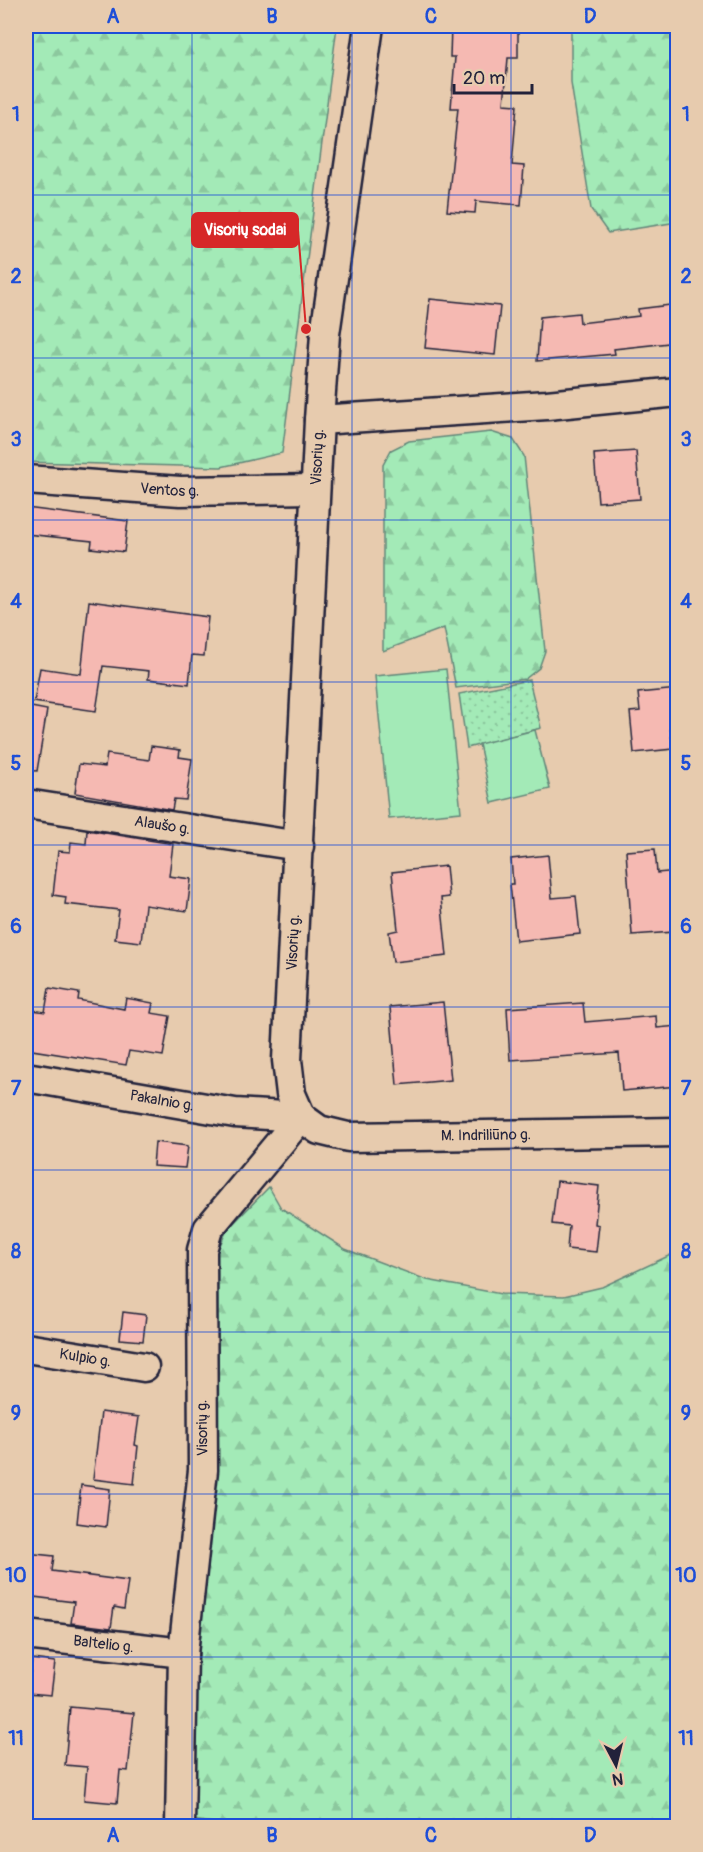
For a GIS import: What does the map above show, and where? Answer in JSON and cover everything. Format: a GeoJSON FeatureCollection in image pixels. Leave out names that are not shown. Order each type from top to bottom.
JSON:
{"type":"FeatureCollection","features":[{"type":"Feature","properties":{"kind":"street","name":"Visorių g."},"geometry":{"type":"LineString","coordinates":[[180,1827],[183,1653],[203,1470],[202,1250],[208,1229],[301,1117],[291,1094],[287,1060],[319,420],[325,334],[369,26]]}},
{"type":"Feature","properties":{"kind":"street"},"geometry":{"type":"LineString","coordinates":[[319,420],[548,405],[678,392]]}},
{"type":"Feature","properties":{"kind":"street","name":"Ventos g."},"geometry":{"type":"LineString","coordinates":[[26,480],[180,491],[315,489]]}},
{"type":"Feature","properties":{"kind":"street","name":"Alaušo g."},"geometry":{"type":"LineString","coordinates":[[26,804],[299,846]]}},
{"type":"Feature","properties":{"kind":"street","name":"Pakalnio g."},"geometry":{"type":"LineString","coordinates":[[26,1077],[235,1113],[301,1117]]}},
{"type":"Feature","properties":{"kind":"street","name":"M. Indriliūno g."},"geometry":{"type":"LineString","coordinates":[[301,1117],[319,1130],[348,1137],[678,1132]]}},
{"type":"Feature","properties":{"kind":"street","name":"Kulpio g."},"geometry":{"type":"LineString","coordinates":[[26,1348],[144,1367]]}},
{"type":"Feature","properties":{"kind":"street","name":"Baltelio g."},"geometry":{"type":"LineString","coordinates":[[26,1635],[183,1653]]}},
{"type":"Feature","properties":{"kind":"green space"},"geometry":{"type":"Polygon","coordinates":[[[26,26],[337,26],[282,453],[221,467],[26,462],[26,26]]]}},
{"type":"Feature","properties":{"kind":"green space"},"geometry":{"type":"Polygon","coordinates":[[[571,26],[677,26],[677,222],[608,233],[591,209],[571,83],[571,26]]]}},
{"type":"Feature","properties":{"kind":"green space"},"geometry":{"type":"Polygon","coordinates":[[[491,432],[513,439],[524,456],[545,651],[539,668],[525,679],[456,688],[444,628],[383,651],[383,465],[391,450],[409,441],[491,432]]]}},
{"type":"Feature","properties":{"kind":"green space"},"geometry":{"type":"Polygon","coordinates":[[[446,669],[461,812],[389,819],[375,676],[446,669]]]}},
{"type":"Feature","properties":{"kind":"green space"},"geometry":{"type":"Polygon","coordinates":[[[529,680],[541,728],[467,748],[459,694],[529,680]]]}},
{"type":"Feature","properties":{"kind":"green space"},"geometry":{"type":"Polygon","coordinates":[[[535,730],[550,789],[492,803],[479,744],[535,730]]]}},
{"type":"Feature","properties":{"kind":"green space"},"geometry":{"type":"Polygon","coordinates":[[[269,1187],[281,1208],[345,1249],[427,1280],[501,1294],[564,1296],[602,1287],[677,1252],[677,1826],[236,1826],[185,1819],[218,1430],[213,1298],[216,1254],[227,1230],[269,1187]]]}},
{"type":"Feature","properties":{"kind":"building"},"geometry":{"type":"Polygon","coordinates":[[[451,26],[506,26],[506,31],[518,32],[518,58],[508,58],[504,104],[517,105],[512,165],[524,166],[521,205],[476,201],[475,213],[447,211],[458,108],[451,108],[455,57],[450,57],[451,26]]]}},
{"type":"Feature","properties":{"kind":"building"},"geometry":{"type":"Polygon","coordinates":[[[430,299],[500,306],[495,355],[425,348],[430,299]]]}},
{"type":"Feature","properties":{"kind":"building"},"geometry":{"type":"Polygon","coordinates":[[[678,304],[678,342],[614,349],[615,354],[537,361],[540,317],[579,313],[580,323],[639,316],[638,309],[678,304]]]}},
{"type":"Feature","properties":{"kind":"building"},"geometry":{"type":"Polygon","coordinates":[[[636,451],[640,499],[598,502],[594,454],[636,451]]]}},
{"type":"Feature","properties":{"kind":"building"},"geometry":{"type":"Polygon","coordinates":[[[26,508],[128,521],[124,552],[91,548],[92,541],[26,534],[26,508]]]}},
{"type":"Feature","properties":{"kind":"building"},"geometry":{"type":"Polygon","coordinates":[[[89,601],[208,617],[204,656],[192,655],[189,684],[148,679],[149,671],[103,666],[96,711],[34,702],[40,668],[81,674],[89,601]]]}},
{"type":"Feature","properties":{"kind":"building"},"geometry":{"type":"Polygon","coordinates":[[[678,689],[678,725],[670,726],[673,749],[634,753],[630,712],[640,711],[638,693],[678,689]]]}},
{"type":"Feature","properties":{"kind":"building"},"geometry":{"type":"Polygon","coordinates":[[[26,706],[47,710],[37,771],[26,770],[26,706]]]}},
{"type":"Feature","properties":{"kind":"building"},"geometry":{"type":"Polygon","coordinates":[[[151,746],[180,750],[179,757],[192,759],[186,800],[174,799],[172,810],[75,793],[79,764],[105,767],[107,754],[149,760],[151,746]]]}},
{"type":"Feature","properties":{"kind":"building"},"geometry":{"type":"Polygon","coordinates":[[[87,830],[173,844],[169,876],[191,879],[187,911],[145,905],[141,942],[115,939],[119,910],[65,904],[66,897],[53,895],[58,851],[70,852],[71,842],[86,844],[87,830]]]}},
{"type":"Feature","properties":{"kind":"building"},"geometry":{"type":"Polygon","coordinates":[[[655,849],[657,873],[678,871],[678,897],[672,897],[674,932],[632,935],[626,851],[655,849]]]}},
{"type":"Feature","properties":{"kind":"building"},"geometry":{"type":"Polygon","coordinates":[[[548,855],[552,898],[576,896],[580,934],[516,941],[510,884],[513,884],[511,859],[548,855]]]}},
{"type":"Feature","properties":{"kind":"building"},"geometry":{"type":"Polygon","coordinates":[[[446,866],[449,897],[441,898],[447,956],[393,962],[389,932],[398,930],[392,872],[446,866]]]}},
{"type":"Feature","properties":{"kind":"building"},"geometry":{"type":"Polygon","coordinates":[[[49,988],[79,993],[78,1000],[124,1009],[126,998],[153,1003],[151,1013],[170,1016],[163,1056],[129,1051],[126,1065],[26,1049],[26,1009],[45,1012],[49,988]]]}},
{"type":"Feature","properties":{"kind":"building"},"geometry":{"type":"Polygon","coordinates":[[[443,1002],[451,1080],[397,1085],[390,1007],[443,1002]]]}},
{"type":"Feature","properties":{"kind":"building"},"geometry":{"type":"Polygon","coordinates":[[[583,1003],[585,1022],[656,1016],[657,1028],[678,1026],[678,1086],[622,1091],[619,1053],[510,1060],[507,1008],[583,1003]]]}},
{"type":"Feature","properties":{"kind":"building"},"geometry":{"type":"Polygon","coordinates":[[[155,1142],[188,1146],[185,1168],[153,1166],[155,1142]]]}},
{"type":"Feature","properties":{"kind":"building"},"geometry":{"type":"Polygon","coordinates":[[[557,1181],[599,1186],[595,1224],[599,1225],[596,1252],[567,1249],[569,1226],[552,1224],[557,1181]]]}},
{"type":"Feature","properties":{"kind":"building"},"geometry":{"type":"Polygon","coordinates":[[[123,1312],[146,1315],[143,1341],[120,1339],[123,1312]]]}},
{"type":"Feature","properties":{"kind":"building"},"geometry":{"type":"Polygon","coordinates":[[[101,1412],[139,1417],[135,1445],[138,1446],[134,1484],[93,1479],[101,1412]]]}},
{"type":"Feature","properties":{"kind":"building"},"geometry":{"type":"Polygon","coordinates":[[[81,1485],[110,1489],[106,1527],[77,1523],[81,1485]]]}},
{"type":"Feature","properties":{"kind":"building"},"geometry":{"type":"Polygon","coordinates":[[[26,1553],[54,1556],[52,1571],[128,1581],[124,1609],[114,1607],[111,1628],[71,1623],[74,1602],[26,1596],[26,1553]]]}},
{"type":"Feature","properties":{"kind":"building"},"geometry":{"type":"Polygon","coordinates":[[[32,1659],[55,1662],[51,1695],[28,1693],[32,1659]]]}},
{"type":"Feature","properties":{"kind":"building"},"geometry":{"type":"Polygon","coordinates":[[[70,1707],[134,1713],[128,1771],[120,1770],[117,1803],[84,1800],[87,1767],[65,1765],[70,1707]]]}},
{"type":"Feature","properties":{"kind":"place","name":"Visorių sodai"},"geometry":{"type":"Point","coordinates":[306,329]}}]}
